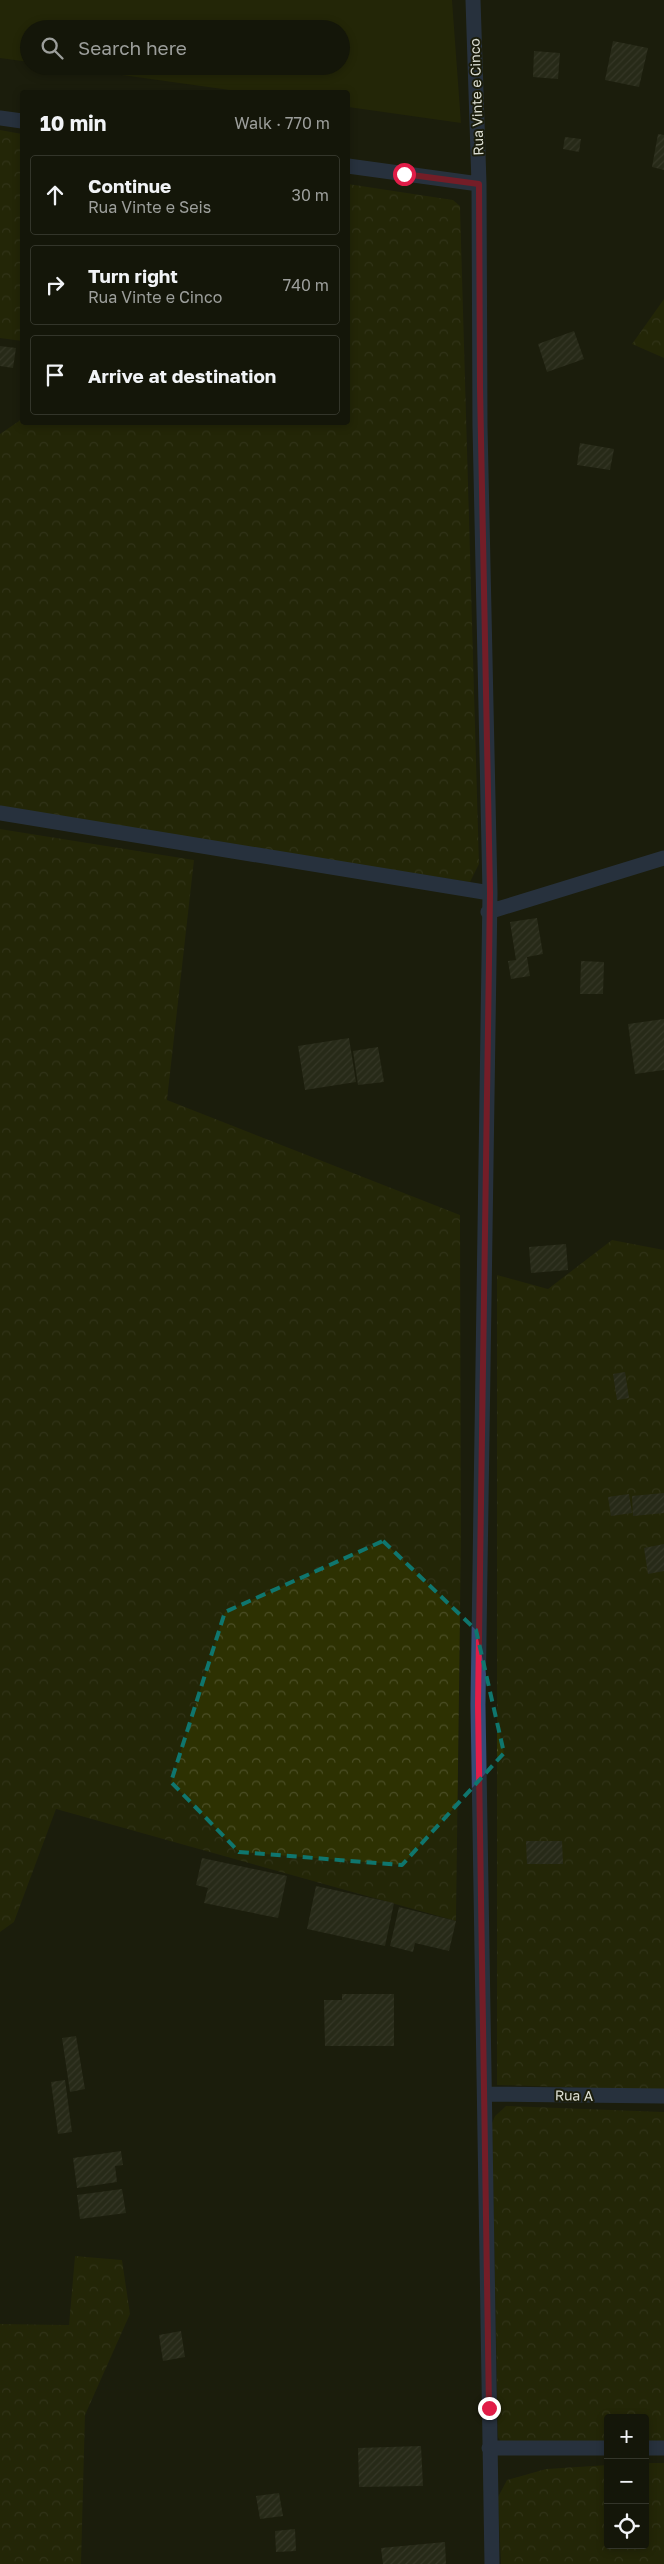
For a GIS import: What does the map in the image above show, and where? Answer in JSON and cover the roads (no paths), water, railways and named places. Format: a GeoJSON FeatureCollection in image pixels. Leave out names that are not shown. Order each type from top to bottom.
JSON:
{"type":"FeatureCollection","features":[{"type":"Feature","properties":{"kind":"street","name":"Rua Vinte e Cinco"},"geometry":{"type":"LineString","coordinates":[[473,0],[479,184],[480,397],[490,893],[488,912],[478,1705],[492,2564]]}},
{"type":"Feature","properties":{"kind":"street"},"geometry":{"type":"LineString","coordinates":[[0,118],[20,121]]}},
{"type":"Feature","properties":{"kind":"street"},"geometry":{"type":"LineString","coordinates":[[350,166],[479,184]]}},
{"type":"Feature","properties":{"kind":"street"},"geometry":{"type":"LineString","coordinates":[[0,813],[490,893]]}},
{"type":"Feature","properties":{"kind":"street"},"geometry":{"type":"LineString","coordinates":[[488,912],[664,858]]}},
{"type":"Feature","properties":{"kind":"street","name":"Rua A"},"geometry":{"type":"LineString","coordinates":[[485,2094],[664,2096]]}},
{"type":"Feature","properties":{"kind":"street"},"geometry":{"type":"LineString","coordinates":[[489,2448],[604,2448]]}},
{"type":"Feature","properties":{"kind":"street"},"geometry":{"type":"LineString","coordinates":[[649,2448],[664,2448]]}}]}
